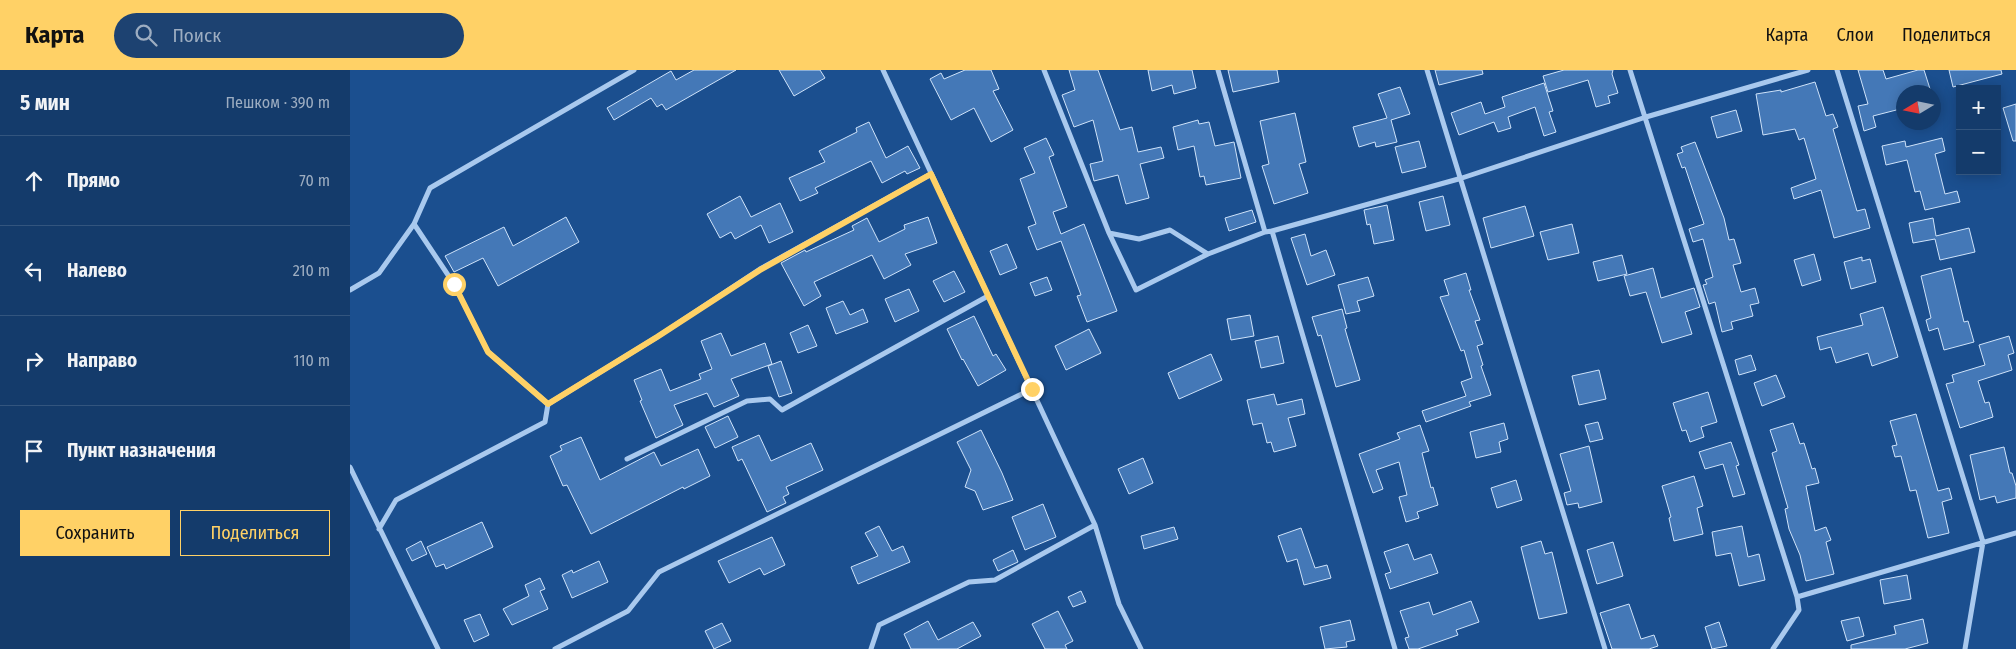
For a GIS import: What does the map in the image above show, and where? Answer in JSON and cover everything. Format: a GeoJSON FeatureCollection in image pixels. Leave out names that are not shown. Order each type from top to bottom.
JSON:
{"type":"FeatureCollection","features":[{"type":"Feature","properties":{"kind":"street"},"geometry":{"type":"LineString","coordinates":[[350,290],[378,273],[414,224],[430,188],[634,70]]}},
{"type":"Feature","properties":{"kind":"street"},"geometry":{"type":"LineString","coordinates":[[882,70],[1095,525],[1119,604],[1141,649]]}},
{"type":"Feature","properties":{"kind":"street"},"geometry":{"type":"LineString","coordinates":[[1044,70],[1108,233],[1136,290],[1208,254],[1265,232],[1462,178],[1646,117],[1808,70]]}},
{"type":"Feature","properties":{"kind":"street"},"geometry":{"type":"LineString","coordinates":[[1218,70],[1265,232]]}},
{"type":"Feature","properties":{"kind":"street"},"geometry":{"type":"LineString","coordinates":[[1428,70],[1605,649]]}},
{"type":"Feature","properties":{"kind":"street"},"geometry":{"type":"LineString","coordinates":[[1630,70],[1797,597],[1799,610],[1773,649]]}},
{"type":"Feature","properties":{"kind":"street"},"geometry":{"type":"LineString","coordinates":[[1837,70],[1983,542],[1965,649]]}},
{"type":"Feature","properties":{"kind":"street"},"geometry":{"type":"LineString","coordinates":[[379,529],[396,500],[545,422],[548,404],[657,337],[760,270],[931,174]]}},
{"type":"Feature","properties":{"kind":"street"},"geometry":{"type":"LineString","coordinates":[[414,224],[454,284],[488,352],[548,404]]}},
{"type":"Feature","properties":{"kind":"street"},"geometry":{"type":"LineString","coordinates":[[1108,233],[1140,239],[1170,230],[1208,254]]}},
{"type":"Feature","properties":{"kind":"street"},"geometry":{"type":"LineString","coordinates":[[1272,231],[1395,649]]}},
{"type":"Feature","properties":{"kind":"street"},"geometry":{"type":"LineString","coordinates":[[627,459],[747,401],[770,400],[782,410],[988,296]]}},
{"type":"Feature","properties":{"kind":"street"},"geometry":{"type":"LineString","coordinates":[[555,649],[628,611],[659,572],[1032,389]]}},
{"type":"Feature","properties":{"kind":"street"},"geometry":{"type":"LineString","coordinates":[[350,467],[438,649]]}},
{"type":"Feature","properties":{"kind":"street"},"geometry":{"type":"LineString","coordinates":[[871,649],[879,625],[968,582],[995,580],[1095,525]]}},
{"type":"Feature","properties":{"kind":"street"},"geometry":{"type":"LineString","coordinates":[[1797,597],[2016,533]]}},
{"type":"Feature","properties":{"kind":"building"},"geometry":{"type":"Polygon","coordinates":[[[694,70],[736,70],[666,110],[662,104],[657,107],[651,98],[614,120],[607,108],[671,71],[676,80],[694,70]]]}},
{"type":"Feature","properties":{"kind":"building"},"geometry":{"type":"Polygon","coordinates":[[[779,70],[820,70],[825,78],[794,96],[779,70]]]}},
{"type":"Feature","properties":{"kind":"building"},"geometry":{"type":"Polygon","coordinates":[[[965,70],[991,70],[999,89],[993,91],[1013,130],[991,142],[974,108],[951,120],[930,79],[941,73],[944,79],[965,70]]]}},
{"type":"Feature","properties":{"kind":"building"},"geometry":{"type":"Polygon","coordinates":[[[1069,70],[1098,70],[1120,130],[1132,127],[1138,152],[1161,147],[1164,158],[1140,164],[1149,198],[1126,204],[1118,175],[1094,181],[1090,164],[1103,161],[1093,120],[1074,127],[1062,95],[1075,90],[1069,70]]]}},
{"type":"Feature","properties":{"kind":"building"},"geometry":{"type":"Polygon","coordinates":[[[1148,70],[1192,70],[1196,88],[1174,94],[1172,85],[1152,91],[1148,70]]]}},
{"type":"Feature","properties":{"kind":"building"},"geometry":{"type":"Polygon","coordinates":[[[1228,70],[1277,70],[1279,82],[1233,92],[1228,70]]]}},
{"type":"Feature","properties":{"kind":"building"},"geometry":{"type":"Polygon","coordinates":[[[1435,70],[1482,70],[1483,74],[1439,85],[1435,70]]]}},
{"type":"Feature","properties":{"kind":"building"},"geometry":{"type":"Polygon","coordinates":[[[1564,70],[1613,70],[1612,74],[1618,93],[1608,96],[1610,103],[1596,107],[1588,80],[1548,92],[1543,76],[1564,70]]]}},
{"type":"Feature","properties":{"kind":"building"},"geometry":{"type":"Polygon","coordinates":[[[1858,70],[1883,70],[1886,79],[1924,70],[1929,85],[1896,85],[1896,110],[1873,116],[1876,127],[1864,131],[1858,106],[1868,104],[1858,70]]]}},
{"type":"Feature","properties":{"kind":"building"},"geometry":{"type":"Polygon","coordinates":[[[1949,70],[2001,70],[2002,74],[1953,87],[1949,70]]]}},
{"type":"Feature","properties":{"kind":"building"},"geometry":{"type":"Polygon","coordinates":[[[1815,82],[1826,116],[1833,114],[1838,127],[1833,129],[1857,211],[1865,209],[1870,228],[1834,238],[1821,190],[1794,199],[1791,188],[1816,179],[1804,138],[1799,140],[1795,129],[1763,135],[1756,94],[1781,90],[1781,92],[1815,82]]]}},
{"type":"Feature","properties":{"kind":"building"},"geometry":{"type":"Polygon","coordinates":[[[1544,83],[1553,111],[1549,112],[1556,132],[1544,136],[1535,107],[1508,117],[1511,128],[1498,132],[1494,122],[1459,135],[1451,113],[1481,102],[1485,114],[1505,107],[1502,97],[1544,83]]]}},
{"type":"Feature","properties":{"kind":"building"},"geometry":{"type":"Polygon","coordinates":[[[1400,87],[1410,114],[1391,120],[1397,142],[1376,147],[1375,142],[1359,147],[1353,127],[1387,118],[1378,94],[1400,87]]]}},
{"type":"Feature","properties":{"kind":"building"},"geometry":{"type":"Polygon","coordinates":[[[2016,104],[2016,141],[2013,141],[2003,108],[2016,104]]]}},
{"type":"Feature","properties":{"kind":"building"},"geometry":{"type":"Polygon","coordinates":[[[1736,110],[1742,131],[1717,138],[1711,117],[1736,110]]]}},
{"type":"Feature","properties":{"kind":"building"},"geometry":{"type":"Polygon","coordinates":[[[1295,113],[1306,162],[1299,164],[1308,193],[1274,204],[1262,166],[1269,164],[1260,121],[1295,113]]]}},
{"type":"Feature","properties":{"kind":"building"},"geometry":{"type":"Polygon","coordinates":[[[1198,120],[1199,124],[1209,122],[1215,146],[1234,142],[1241,178],[1206,185],[1204,176],[1200,177],[1194,146],[1178,150],[1173,127],[1198,120]]]}},
{"type":"Feature","properties":{"kind":"building"},"geometry":{"type":"Polygon","coordinates":[[[869,122],[886,158],[908,146],[920,168],[907,174],[905,171],[882,183],[871,161],[815,188],[818,193],[800,201],[789,178],[825,162],[819,151],[857,132],[856,128],[869,122]]]}},
{"type":"Feature","properties":{"kind":"building"},"geometry":{"type":"Polygon","coordinates":[[[1046,138],[1054,155],[1049,157],[1067,207],[1053,212],[1061,234],[1084,224],[1117,311],[1087,322],[1077,296],[1081,295],[1061,241],[1037,250],[1028,227],[1036,224],[1020,179],[1035,173],[1024,148],[1046,138]]]}},
{"type":"Feature","properties":{"kind":"building"},"geometry":{"type":"Polygon","coordinates":[[[1942,138],[1945,151],[1935,154],[1945,194],[1957,191],[1960,202],[1925,210],[1920,191],[1915,192],[1907,160],[1886,165],[1882,146],[1905,141],[1906,147],[1942,138]]]}},
{"type":"Feature","properties":{"kind":"building"},"geometry":{"type":"Polygon","coordinates":[[[1419,141],[1426,167],[1402,173],[1395,147],[1419,141]]]}},
{"type":"Feature","properties":{"kind":"building"},"geometry":{"type":"Polygon","coordinates":[[[1695,142],[1724,218],[1729,240],[1734,239],[1741,263],[1733,265],[1741,292],[1755,288],[1759,303],[1750,305],[1753,316],[1731,322],[1733,329],[1722,332],[1715,302],[1709,304],[1703,285],[1707,284],[1705,280],[1713,277],[1703,239],[1693,242],[1689,229],[1704,224],[1685,167],[1682,168],[1677,154],[1683,152],[1681,147],[1695,142]]]}},
{"type":"Feature","properties":{"kind":"building"},"geometry":{"type":"Polygon","coordinates":[[[740,196],[751,217],[780,203],[793,232],[769,243],[761,225],[735,239],[731,232],[720,238],[707,214],[740,196]]]}},
{"type":"Feature","properties":{"kind":"building"},"geometry":{"type":"Polygon","coordinates":[[[1443,196],[1450,225],[1426,231],[1419,202],[1443,196]]]}},
{"type":"Feature","properties":{"kind":"building"},"geometry":{"type":"Polygon","coordinates":[[[1387,205],[1394,240],[1374,244],[1370,224],[1367,225],[1364,210],[1387,205]]]}},
{"type":"Feature","properties":{"kind":"building"},"geometry":{"type":"Polygon","coordinates":[[[1525,206],[1534,236],[1491,248],[1483,218],[1525,206]]]}},
{"type":"Feature","properties":{"kind":"building"},"geometry":{"type":"Polygon","coordinates":[[[1252,210],[1256,222],[1229,231],[1225,218],[1252,210]]]}},
{"type":"Feature","properties":{"kind":"building"},"geometry":{"type":"Polygon","coordinates":[[[566,217],[579,242],[498,286],[483,258],[454,272],[445,256],[504,227],[513,246],[566,217]]]}},
{"type":"Feature","properties":{"kind":"building"},"geometry":{"type":"Polygon","coordinates":[[[928,217],[937,243],[905,254],[911,265],[884,279],[872,255],[814,282],[821,296],[804,306],[781,263],[805,250],[806,252],[854,230],[852,226],[867,218],[879,242],[905,229],[904,225],[928,217]]]}},
{"type":"Feature","properties":{"kind":"building"},"geometry":{"type":"Polygon","coordinates":[[[1933,218],[1936,236],[1969,228],[1975,252],[1940,260],[1935,239],[1913,243],[1909,223],[1933,218]]]}},
{"type":"Feature","properties":{"kind":"building"},"geometry":{"type":"Polygon","coordinates":[[[1572,224],[1579,253],[1548,260],[1540,232],[1572,224]]]}},
{"type":"Feature","properties":{"kind":"building"},"geometry":{"type":"Polygon","coordinates":[[[1305,234],[1311,256],[1326,250],[1335,275],[1307,285],[1291,238],[1305,234]]]}},
{"type":"Feature","properties":{"kind":"building"},"geometry":{"type":"Polygon","coordinates":[[[1007,244],[1017,268],[1000,275],[990,251],[1007,244]]]}},
{"type":"Feature","properties":{"kind":"building"},"geometry":{"type":"Polygon","coordinates":[[[1814,254],[1821,280],[1802,286],[1794,260],[1814,254]]]}},
{"type":"Feature","properties":{"kind":"building"},"geometry":{"type":"Polygon","coordinates":[[[1622,255],[1627,274],[1598,281],[1593,262],[1622,255]]]}},
{"type":"Feature","properties":{"kind":"building"},"geometry":{"type":"Polygon","coordinates":[[[1862,257],[1862,261],[1870,259],[1876,282],[1851,289],[1844,262],[1862,257]]]}},
{"type":"Feature","properties":{"kind":"building"},"geometry":{"type":"Polygon","coordinates":[[[1653,268],[1661,298],[1694,288],[1700,307],[1685,312],[1692,334],[1662,343],[1646,292],[1630,296],[1624,276],[1653,268]]]}},
{"type":"Feature","properties":{"kind":"building"},"geometry":{"type":"Polygon","coordinates":[[[1951,268],[1964,322],[1968,321],[1974,342],[1944,350],[1938,328],[1929,331],[1926,320],[1931,318],[1921,276],[1951,268]]]}},
{"type":"Feature","properties":{"kind":"building"},"geometry":{"type":"Polygon","coordinates":[[[954,271],[965,292],[944,302],[933,281],[954,271]]]}},
{"type":"Feature","properties":{"kind":"building"},"geometry":{"type":"Polygon","coordinates":[[[1466,273],[1471,290],[1469,290],[1480,320],[1475,321],[1483,344],[1477,346],[1483,365],[1481,366],[1491,395],[1469,402],[1471,406],[1426,422],[1422,411],[1466,396],[1461,382],[1472,378],[1464,350],[1461,351],[1440,297],[1449,295],[1444,280],[1466,273]]]}},
{"type":"Feature","properties":{"kind":"building"},"geometry":{"type":"Polygon","coordinates":[[[1047,277],[1052,290],[1035,296],[1030,283],[1047,277]]]}},
{"type":"Feature","properties":{"kind":"building"},"geometry":{"type":"Polygon","coordinates":[[[1368,277],[1374,296],[1357,301],[1360,311],[1346,314],[1338,285],[1368,277]]]}},
{"type":"Feature","properties":{"kind":"building"},"geometry":{"type":"Polygon","coordinates":[[[909,289],[919,311],[895,322],[885,299],[909,289]]]}},
{"type":"Feature","properties":{"kind":"building"},"geometry":{"type":"Polygon","coordinates":[[[843,301],[850,315],[863,309],[868,322],[836,334],[826,308],[843,301]]]}},
{"type":"Feature","properties":{"kind":"building"},"geometry":{"type":"Polygon","coordinates":[[[1883,307],[1898,357],[1872,366],[1868,353],[1836,363],[1831,347],[1820,350],[1817,337],[1863,325],[1860,314],[1883,307]]]}},
{"type":"Feature","properties":{"kind":"building"},"geometry":{"type":"Polygon","coordinates":[[[1342,309],[1347,328],[1345,329],[1360,380],[1336,387],[1321,335],[1318,336],[1312,317],[1342,309]]]}},
{"type":"Feature","properties":{"kind":"building"},"geometry":{"type":"Polygon","coordinates":[[[1250,315],[1254,336],[1231,340],[1227,319],[1250,315]]]}},
{"type":"Feature","properties":{"kind":"building"},"geometry":{"type":"Polygon","coordinates":[[[974,316],[993,356],[996,354],[1006,370],[978,386],[962,360],[947,329],[974,316]]]}},
{"type":"Feature","properties":{"kind":"building"},"geometry":{"type":"Polygon","coordinates":[[[808,325],[817,346],[798,353],[790,333],[808,325]]]}},
{"type":"Feature","properties":{"kind":"building"},"geometry":{"type":"Polygon","coordinates":[[[1089,329],[1101,353],[1066,370],[1055,346],[1089,329]]]}},
{"type":"Feature","properties":{"kind":"building"},"geometry":{"type":"Polygon","coordinates":[[[721,333],[731,356],[765,343],[772,364],[731,379],[739,396],[714,407],[707,393],[674,405],[683,425],[656,438],[640,401],[642,400],[634,380],[661,369],[670,391],[701,379],[699,374],[712,369],[701,341],[721,333]]]}},
{"type":"Feature","properties":{"kind":"building"},"geometry":{"type":"Polygon","coordinates":[[[1278,336],[1284,363],[1261,368],[1255,341],[1278,336]]]}},
{"type":"Feature","properties":{"kind":"building"},"geometry":{"type":"Polygon","coordinates":[[[2009,336],[2014,353],[2008,355],[2012,370],[1978,381],[1985,403],[1989,402],[1993,417],[1960,428],[1946,384],[1954,382],[1952,375],[1985,365],[1979,345],[2009,336]]]}},
{"type":"Feature","properties":{"kind":"building"},"geometry":{"type":"Polygon","coordinates":[[[1211,354],[1222,380],[1179,399],[1168,373],[1211,354]]]}},
{"type":"Feature","properties":{"kind":"building"},"geometry":{"type":"Polygon","coordinates":[[[1751,355],[1756,370],[1739,375],[1735,360],[1751,355]]]}},
{"type":"Feature","properties":{"kind":"building"},"geometry":{"type":"Polygon","coordinates":[[[781,361],[792,393],[779,397],[768,366],[781,361]]]}},
{"type":"Feature","properties":{"kind":"building"},"geometry":{"type":"Polygon","coordinates":[[[1599,370],[1606,399],[1579,405],[1572,376],[1599,370]]]}},
{"type":"Feature","properties":{"kind":"building"},"geometry":{"type":"Polygon","coordinates":[[[1776,375],[1785,397],[1762,406],[1754,383],[1776,375]]]}},
{"type":"Feature","properties":{"kind":"building"},"geometry":{"type":"Polygon","coordinates":[[[1708,392],[1717,422],[1701,427],[1704,437],[1690,442],[1686,430],[1682,431],[1673,403],[1708,392]]]}},
{"type":"Feature","properties":{"kind":"building"},"geometry":{"type":"Polygon","coordinates":[[[1274,394],[1277,405],[1302,399],[1305,414],[1288,418],[1296,446],[1274,452],[1271,442],[1267,443],[1262,423],[1253,425],[1247,400],[1274,394]]]}},
{"type":"Feature","properties":{"kind":"building"},"geometry":{"type":"Polygon","coordinates":[[[1916,414],[1938,491],[1949,488],[1952,499],[1942,502],[1949,533],[1928,538],[1916,490],[1910,491],[1901,456],[1895,457],[1892,446],[1897,445],[1890,421],[1916,414]]]}},
{"type":"Feature","properties":{"kind":"building"},"geometry":{"type":"Polygon","coordinates":[[[728,416],[738,437],[715,448],[705,427],[728,416]]]}},
{"type":"Feature","properties":{"kind":"building"},"geometry":{"type":"Polygon","coordinates":[[[1598,422],[1603,439],[1590,442],[1585,425],[1598,422]]]}},
{"type":"Feature","properties":{"kind":"building"},"geometry":{"type":"Polygon","coordinates":[[[1504,423],[1508,439],[1499,442],[1501,452],[1476,458],[1470,432],[1504,423]]]}},
{"type":"Feature","properties":{"kind":"building"},"geometry":{"type":"Polygon","coordinates":[[[1793,423],[1800,444],[1804,443],[1812,469],[1815,468],[1819,483],[1806,486],[1815,531],[1826,527],[1831,540],[1826,542],[1834,574],[1806,581],[1800,555],[1789,529],[1785,509],[1788,508],[1772,453],[1777,451],[1770,430],[1793,423]]]}},
{"type":"Feature","properties":{"kind":"building"},"geometry":{"type":"Polygon","coordinates":[[[1420,425],[1429,451],[1422,453],[1431,488],[1433,487],[1438,505],[1417,512],[1419,518],[1406,522],[1399,497],[1407,495],[1399,462],[1376,470],[1383,489],[1373,493],[1359,454],[1400,439],[1397,433],[1420,425]]]}},
{"type":"Feature","properties":{"kind":"building"},"geometry":{"type":"Polygon","coordinates":[[[981,430],[1013,500],[983,510],[975,491],[965,487],[971,470],[957,442],[981,430]]]}},
{"type":"Feature","properties":{"kind":"building"},"geometry":{"type":"Polygon","coordinates":[[[759,435],[771,461],[811,443],[823,470],[786,487],[789,494],[783,497],[786,503],[767,512],[742,459],[738,461],[732,447],[759,435]]]}},
{"type":"Feature","properties":{"kind":"building"},"geometry":{"type":"Polygon","coordinates":[[[581,437],[600,480],[654,452],[661,466],[698,449],[710,476],[684,489],[683,487],[591,534],[567,485],[563,486],[550,456],[562,450],[560,446],[581,437]]]}},
{"type":"Feature","properties":{"kind":"building"},"geometry":{"type":"Polygon","coordinates":[[[1731,442],[1739,465],[1736,466],[1745,494],[1733,497],[1723,464],[1705,469],[1699,452],[1731,442]]]}},
{"type":"Feature","properties":{"kind":"building"},"geometry":{"type":"Polygon","coordinates":[[[1589,446],[1602,502],[1579,508],[1578,503],[1567,505],[1564,493],[1571,491],[1560,454],[1589,446]]]}},
{"type":"Feature","properties":{"kind":"building"},"geometry":{"type":"Polygon","coordinates":[[[2004,447],[2010,473],[2012,473],[2016,486],[2016,498],[1997,503],[1995,496],[1980,500],[1970,455],[2004,447]]]}},
{"type":"Feature","properties":{"kind":"building"},"geometry":{"type":"Polygon","coordinates":[[[1143,458],[1153,483],[1129,494],[1118,469],[1143,458]]]}},
{"type":"Feature","properties":{"kind":"building"},"geometry":{"type":"Polygon","coordinates":[[[1694,476],[1703,506],[1697,508],[1703,534],[1674,541],[1669,518],[1671,517],[1662,486],[1694,476]]]}},
{"type":"Feature","properties":{"kind":"building"},"geometry":{"type":"Polygon","coordinates":[[[1516,480],[1522,500],[1497,508],[1491,488],[1516,480]]]}},
{"type":"Feature","properties":{"kind":"building"},"geometry":{"type":"Polygon","coordinates":[[[1043,504],[1056,537],[1025,550],[1012,517],[1043,504]]]}},
{"type":"Feature","properties":{"kind":"building"},"geometry":{"type":"Polygon","coordinates":[[[482,522],[493,547],[446,569],[444,564],[436,567],[427,547],[482,522]]]}},
{"type":"Feature","properties":{"kind":"building"},"geometry":{"type":"Polygon","coordinates":[[[879,526],[892,551],[903,546],[910,562],[858,584],[851,567],[878,556],[865,533],[879,526]]]}},
{"type":"Feature","properties":{"kind":"building"},"geometry":{"type":"Polygon","coordinates":[[[1742,526],[1748,557],[1759,554],[1765,580],[1739,586],[1731,553],[1716,556],[1712,532],[1742,526]]]}},
{"type":"Feature","properties":{"kind":"building"},"geometry":{"type":"Polygon","coordinates":[[[1174,527],[1178,539],[1144,549],[1141,536],[1174,527]]]}},
{"type":"Feature","properties":{"kind":"building"},"geometry":{"type":"Polygon","coordinates":[[[1301,528],[1315,568],[1327,565],[1331,578],[1304,585],[1297,559],[1287,562],[1278,536],[1301,528]]]}},
{"type":"Feature","properties":{"kind":"building"},"geometry":{"type":"Polygon","coordinates":[[[772,537],[785,565],[764,575],[760,568],[729,583],[718,561],[772,537]]]}},
{"type":"Feature","properties":{"kind":"building"},"geometry":{"type":"Polygon","coordinates":[[[421,541],[427,554],[412,561],[406,549],[421,541]]]}},
{"type":"Feature","properties":{"kind":"building"},"geometry":{"type":"Polygon","coordinates":[[[1541,541],[1545,554],[1552,552],[1567,613],[1539,619],[1521,547],[1541,541]]]}},
{"type":"Feature","properties":{"kind":"building"},"geometry":{"type":"Polygon","coordinates":[[[1613,542],[1623,576],[1597,584],[1587,550],[1613,542]]]}},
{"type":"Feature","properties":{"kind":"building"},"geometry":{"type":"Polygon","coordinates":[[[1408,544],[1414,560],[1431,554],[1438,573],[1390,589],[1385,574],[1391,572],[1384,552],[1408,544]]]}},
{"type":"Feature","properties":{"kind":"building"},"geometry":{"type":"Polygon","coordinates":[[[1013,550],[1018,562],[998,571],[993,560],[1013,550]]]}},
{"type":"Feature","properties":{"kind":"building"},"geometry":{"type":"Polygon","coordinates":[[[599,561],[608,582],[572,598],[562,575],[572,570],[573,573],[599,561]]]}},
{"type":"Feature","properties":{"kind":"building"},"geometry":{"type":"Polygon","coordinates":[[[1907,575],[1911,599],[1884,604],[1880,580],[1907,575]]]}},
{"type":"Feature","properties":{"kind":"building"},"geometry":{"type":"Polygon","coordinates":[[[540,578],[545,589],[540,591],[548,609],[512,625],[503,609],[529,596],[525,585],[540,578]]]}},
{"type":"Feature","properties":{"kind":"building"},"geometry":{"type":"Polygon","coordinates":[[[1081,591],[1086,602],[1073,607],[1068,597],[1081,591]]]}},
{"type":"Feature","properties":{"kind":"building"},"geometry":{"type":"Polygon","coordinates":[[[1471,601],[1479,622],[1456,630],[1458,635],[1418,649],[1409,649],[1405,638],[1409,637],[1400,611],[1429,602],[1433,615],[1471,601]]]}},
{"type":"Feature","properties":{"kind":"building"},"geometry":{"type":"Polygon","coordinates":[[[1629,604],[1641,639],[1654,635],[1658,646],[1649,649],[1612,649],[1600,613],[1629,604]]]}},
{"type":"Feature","properties":{"kind":"building"},"geometry":{"type":"Polygon","coordinates":[[[1058,611],[1073,641],[1065,645],[1067,649],[1045,649],[1032,624],[1058,611]]]}},
{"type":"Feature","properties":{"kind":"building"},"geometry":{"type":"Polygon","coordinates":[[[480,614],[489,635],[474,642],[464,620],[480,614]]]}},
{"type":"Feature","properties":{"kind":"building"},"geometry":{"type":"Polygon","coordinates":[[[1859,617],[1864,636],[1847,641],[1841,621],[1859,617]]]}},
{"type":"Feature","properties":{"kind":"building"},"geometry":{"type":"Polygon","coordinates":[[[1923,619],[1928,643],[1905,649],[1851,649],[1851,645],[1896,634],[1894,626],[1923,619]]]}},
{"type":"Feature","properties":{"kind":"building"},"geometry":{"type":"Polygon","coordinates":[[[1350,620],[1355,640],[1346,642],[1347,647],[1325,649],[1320,627],[1350,620]]]}},
{"type":"Feature","properties":{"kind":"building"},"geometry":{"type":"Polygon","coordinates":[[[928,621],[938,640],[973,622],[981,636],[957,649],[911,649],[904,634],[928,621]]]}},
{"type":"Feature","properties":{"kind":"building"},"geometry":{"type":"Polygon","coordinates":[[[1719,622],[1727,646],[1712,649],[1705,627],[1719,622]]]}},
{"type":"Feature","properties":{"kind":"building"},"geometry":{"type":"Polygon","coordinates":[[[722,623],[731,641],[714,649],[705,631],[722,623]]]}},
{"type":"Feature","properties":{"kind":"route"},"geometry":{"type":"LineString","coordinates":[[454,284],[488,352],[548,404],[657,337],[760,270],[931,174],[1032,389]]}}]}
